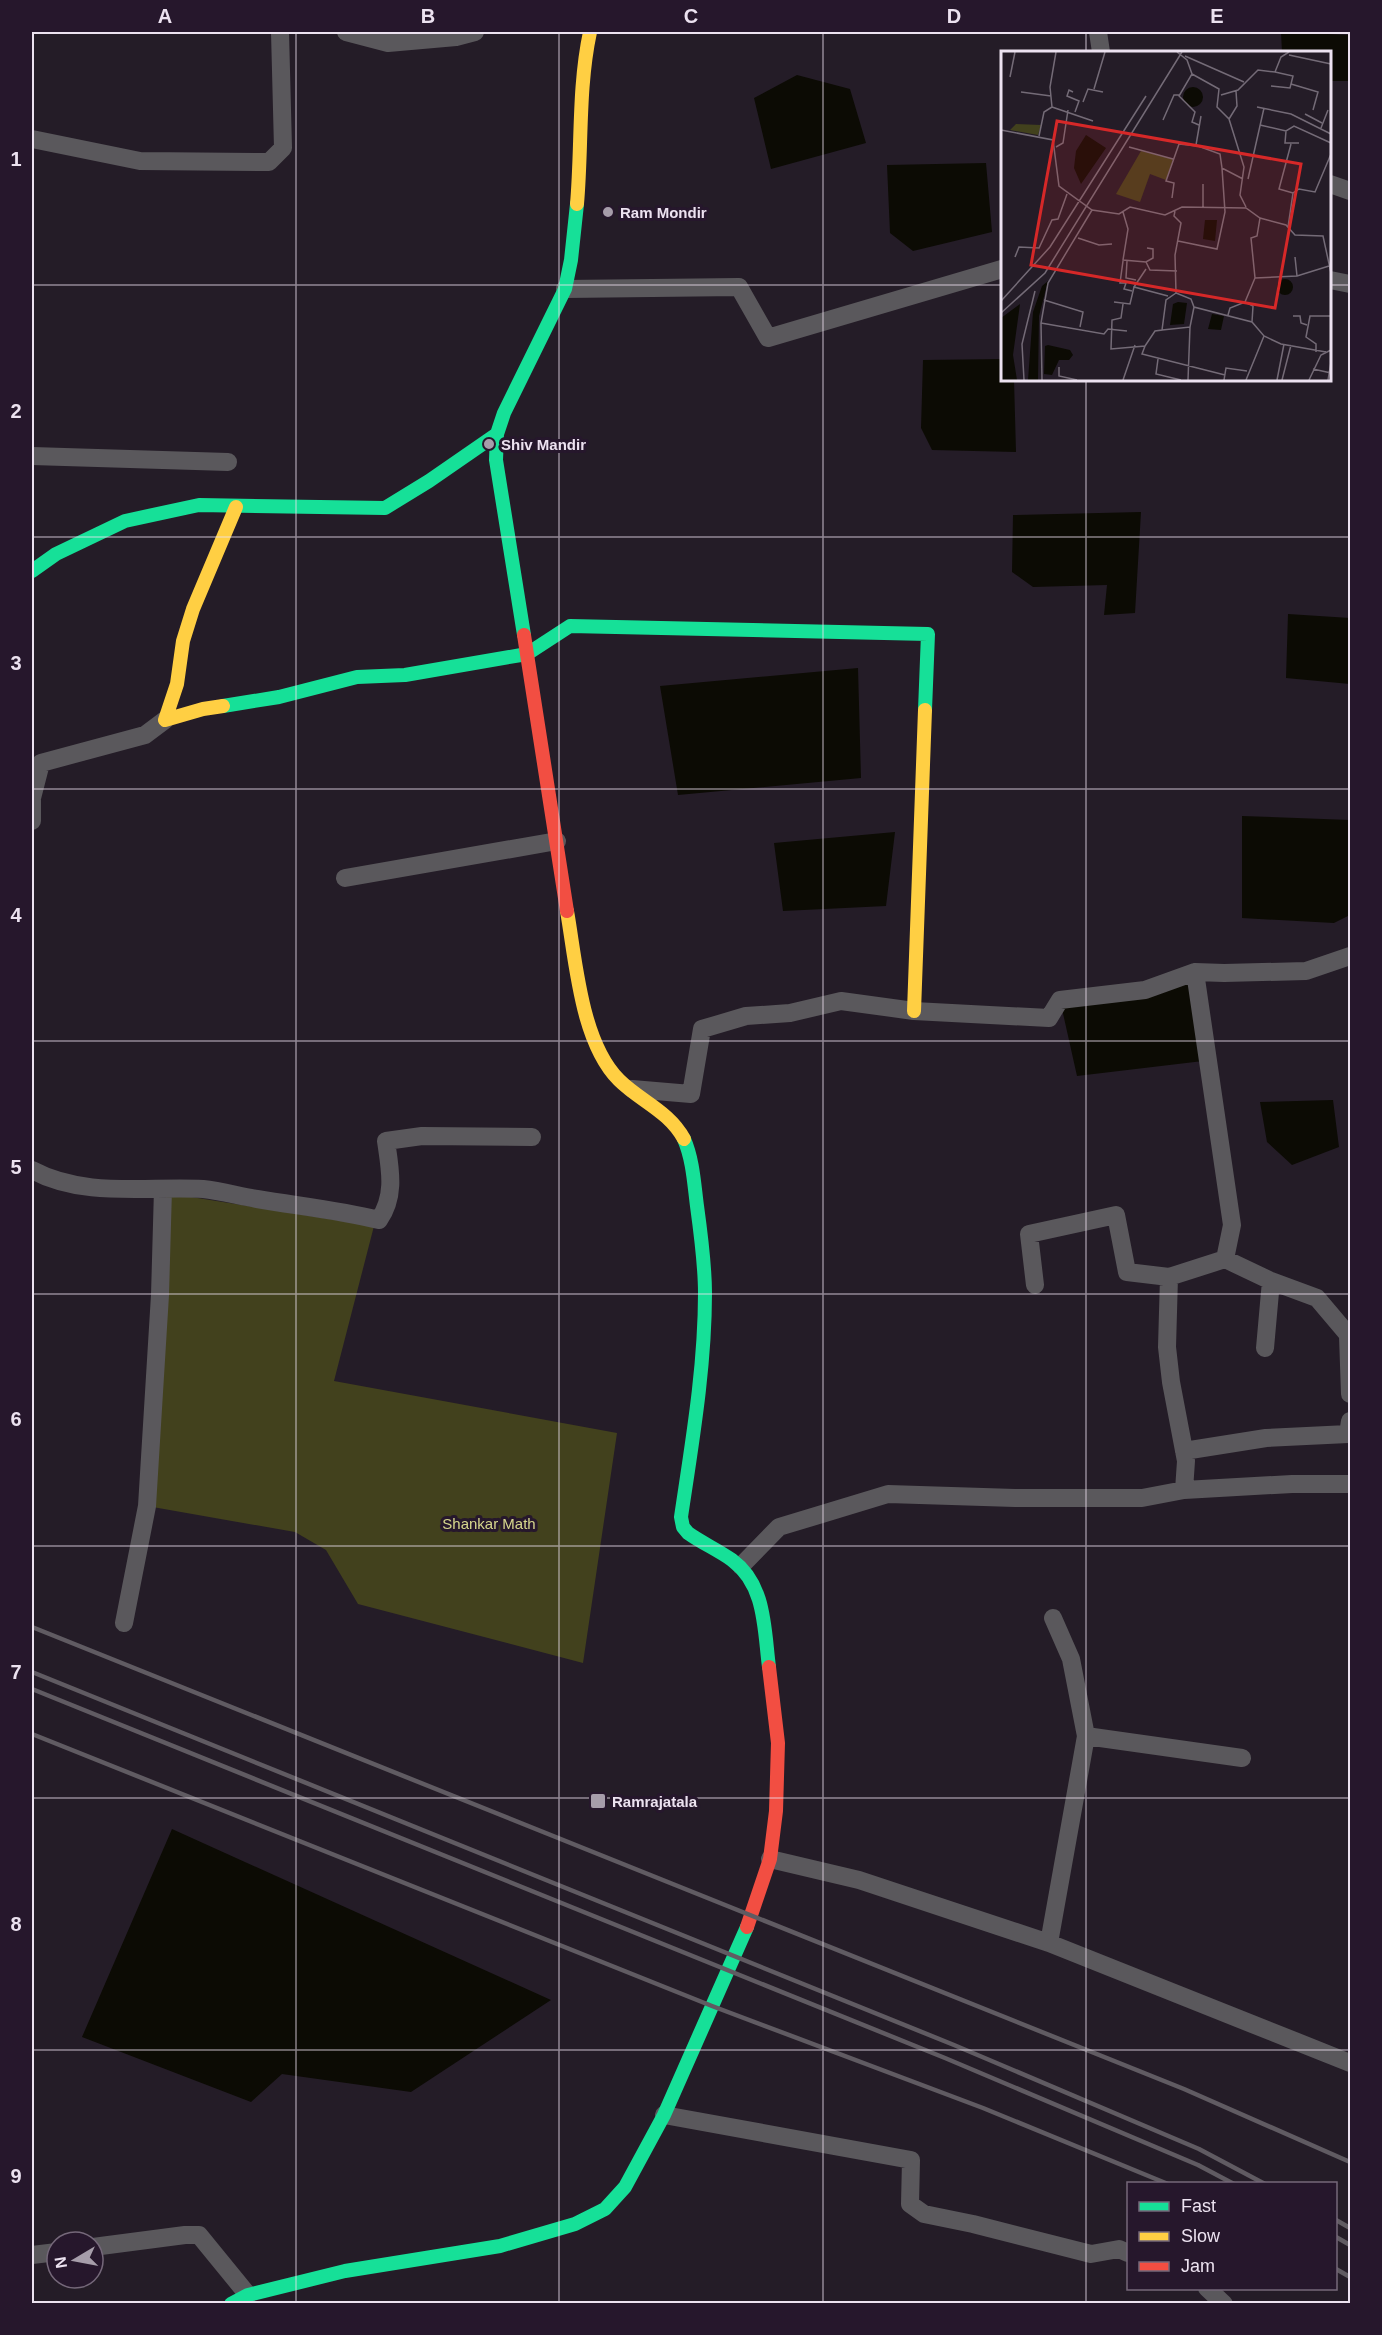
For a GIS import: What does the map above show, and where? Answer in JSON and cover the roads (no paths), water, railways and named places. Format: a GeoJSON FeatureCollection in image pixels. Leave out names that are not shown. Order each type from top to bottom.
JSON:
{"type":"FeatureCollection","features":[{"type":"Feature","properties":{"kind":"main road"},"geometry":{"type":"LineString","coordinates":[[231,2304],[248,2295],[345,2271],[500,2246],[575,2224],[605,2209],[626,2187],[664,2115],[747,1926],[770,1859],[776,1811],[778,1743],[761,1604],[757,1590],[741,1566],[694,1538],[683,1527],[681,1517],[700,1386],[705,1295],[694,1179],[683,1136],[668,1115],[615,1076],[601,1057],[592,1035],[578,977],[498,470],[497,434],[504,413],[565,289],[571,260],[581,160],[584,59],[590,32]]}},
{"type":"Feature","properties":{"kind":"main road"},"geometry":{"type":"LineString","coordinates":[[32,571],[56,554],[125,521],[199,506],[385,508],[497,434]]}},
{"type":"Feature","properties":{"kind":"main road"},"geometry":{"type":"LineString","coordinates":[[165,720],[177,684],[183,641],[193,609],[236,507]]}},
{"type":"Feature","properties":{"kind":"main road"},"geometry":{"type":"LineString","coordinates":[[165,720],[203,709],[279,697],[357,677],[405,675],[527,654],[570,626],[928,634],[914,1011]]}},
{"type":"Feature","properties":{"kind":"street"},"geometry":{"type":"LineString","coordinates":[[32,139],[140,161],[268,162],[283,148],[280,32]]}},
{"type":"Feature","properties":{"kind":"street"},"geometry":{"type":"LineString","coordinates":[[346,32],[388,43],[456,37],[475,32]]}},
{"type":"Feature","properties":{"kind":"street"},"geometry":{"type":"LineString","coordinates":[[1098,32],[1101,51]]}},
{"type":"Feature","properties":{"kind":"street"},"geometry":{"type":"LineString","coordinates":[[1331,185],[1350,192]]}},
{"type":"Feature","properties":{"kind":"street"},"geometry":{"type":"LineString","coordinates":[[565,289],[739,287],[768,338],[1001,269]]}},
{"type":"Feature","properties":{"kind":"street"},"geometry":{"type":"LineString","coordinates":[[1331,280],[1350,284]]}},
{"type":"Feature","properties":{"kind":"street"},"geometry":{"type":"LineString","coordinates":[[32,456],[228,462]]}},
{"type":"Feature","properties":{"kind":"street"},"geometry":{"type":"LineString","coordinates":[[32,821],[33,798],[41,763],[145,735],[165,720]]}},
{"type":"Feature","properties":{"kind":"street"},"geometry":{"type":"LineString","coordinates":[[345,878],[557,841]]}},
{"type":"Feature","properties":{"kind":"street"},"geometry":{"type":"LineString","coordinates":[[630,1089],[691,1094],[702,1029],[746,1016],[790,1013],[841,1001],[914,1011],[1049,1018],[1060,1000],[1145,990],[1195,972],[1306,971],[1350,956]]}},
{"type":"Feature","properties":{"kind":"street"},"geometry":{"type":"LineString","coordinates":[[1195,972],[1232,1225],[1225,1259]]}},
{"type":"Feature","properties":{"kind":"street"},"geometry":{"type":"LineString","coordinates":[[32,1170],[49,1179],[95,1188],[205,1190],[340,1210],[379,1220],[388,1206],[390,1186],[386,1141],[422,1137],[532,1137]]}},
{"type":"Feature","properties":{"kind":"street"},"geometry":{"type":"LineString","coordinates":[[124,1623],[147,1506],[160,1295],[163,1189]]}},
{"type":"Feature","properties":{"kind":"street"},"geometry":{"type":"LineString","coordinates":[[1035,1285],[1029,1234],[1116,1215],[1127,1272],[1169,1277],[1225,1259],[1270,1281],[1317,1298],[1349,1337],[1350,1394]]}},
{"type":"Feature","properties":{"kind":"street"},"geometry":{"type":"LineString","coordinates":[[1169,1277],[1167,1347],[1184,1451],[1184,1490]]}},
{"type":"Feature","properties":{"kind":"street"},"geometry":{"type":"LineString","coordinates":[[1265,1348],[1270,1281]]}},
{"type":"Feature","properties":{"kind":"street"},"geometry":{"type":"LineString","coordinates":[[1184,1451],[1266,1438],[1348,1434],[1350,1421]]}},
{"type":"Feature","properties":{"kind":"street"},"geometry":{"type":"LineString","coordinates":[[741,1566],[779,1527],[888,1494],[1015,1498],[1142,1498],[1184,1490],[1292,1484],[1350,1484]]}},
{"type":"Feature","properties":{"kind":"street"},"geometry":{"type":"LineString","coordinates":[[1049,1943],[1086,1736],[1071,1659],[1053,1618]]}},
{"type":"Feature","properties":{"kind":"street"},"geometry":{"type":"LineString","coordinates":[[1086,1736],[1242,1758]]}},
{"type":"Feature","properties":{"kind":"street"},"geometry":{"type":"LineString","coordinates":[[770,1859],[859,1880],[1049,1943],[1350,2063]]}},
{"type":"Feature","properties":{"kind":"street"},"geometry":{"type":"LineString","coordinates":[[664,2115],[911,2160],[910,2204],[924,2214],[1091,2254],[1119,2249],[1127,2253]]}},
{"type":"Feature","properties":{"kind":"street"},"geometry":{"type":"LineString","coordinates":[[105,2245],[199,2235],[248,2295]]}},
{"type":"Feature","properties":{"kind":"street"},"geometry":{"type":"LineString","coordinates":[[1208,2290],[1224,2304]]}},
{"type":"Feature","properties":{"kind":"railway"},"geometry":{"type":"LineString","coordinates":[[32,1627],[1184,2089],[1350,2162]]}},
{"type":"Feature","properties":{"kind":"railway"},"geometry":{"type":"LineString","coordinates":[[32,1672],[954,2045],[1199,2149],[1261,2182]]}},
{"type":"Feature","properties":{"kind":"railway"},"geometry":{"type":"LineString","coordinates":[[32,1689],[945,2058],[1198,2165],[1230,2182]]}},
{"type":"Feature","properties":{"kind":"railway"},"geometry":{"type":"LineString","coordinates":[[32,1734],[712,2006],[983,2108],[1163,2182]]}},
{"type":"Feature","properties":{"kind":"railway"},"geometry":{"type":"LineString","coordinates":[[1337,2221],[1350,2228]]}},
{"type":"Feature","properties":{"kind":"railway"},"geometry":{"type":"LineString","coordinates":[[1337,2238],[1350,2245]]}},
{"type":"Feature","properties":{"kind":"railway"},"geometry":{"type":"LineString","coordinates":[[1337,2270],[1350,2277]]}},
{"type":"Feature","properties":{"kind":"place","name":"Ram Mondir"},"geometry":{"type":"Point","coordinates":[608,212]}},
{"type":"Feature","properties":{"kind":"place","name":"Shiv Mandir"},"geometry":{"type":"Point","coordinates":[489,444]}},
{"type":"Feature","properties":{"kind":"place","name":"Ramrajatala"},"geometry":{"type":"Point","coordinates":[598,1801]}},
{"type":"Feature","properties":{"kind":"park label","name":"Shankar Math"},"geometry":{"type":"Point","coordinates":[489,1523]}}]}
